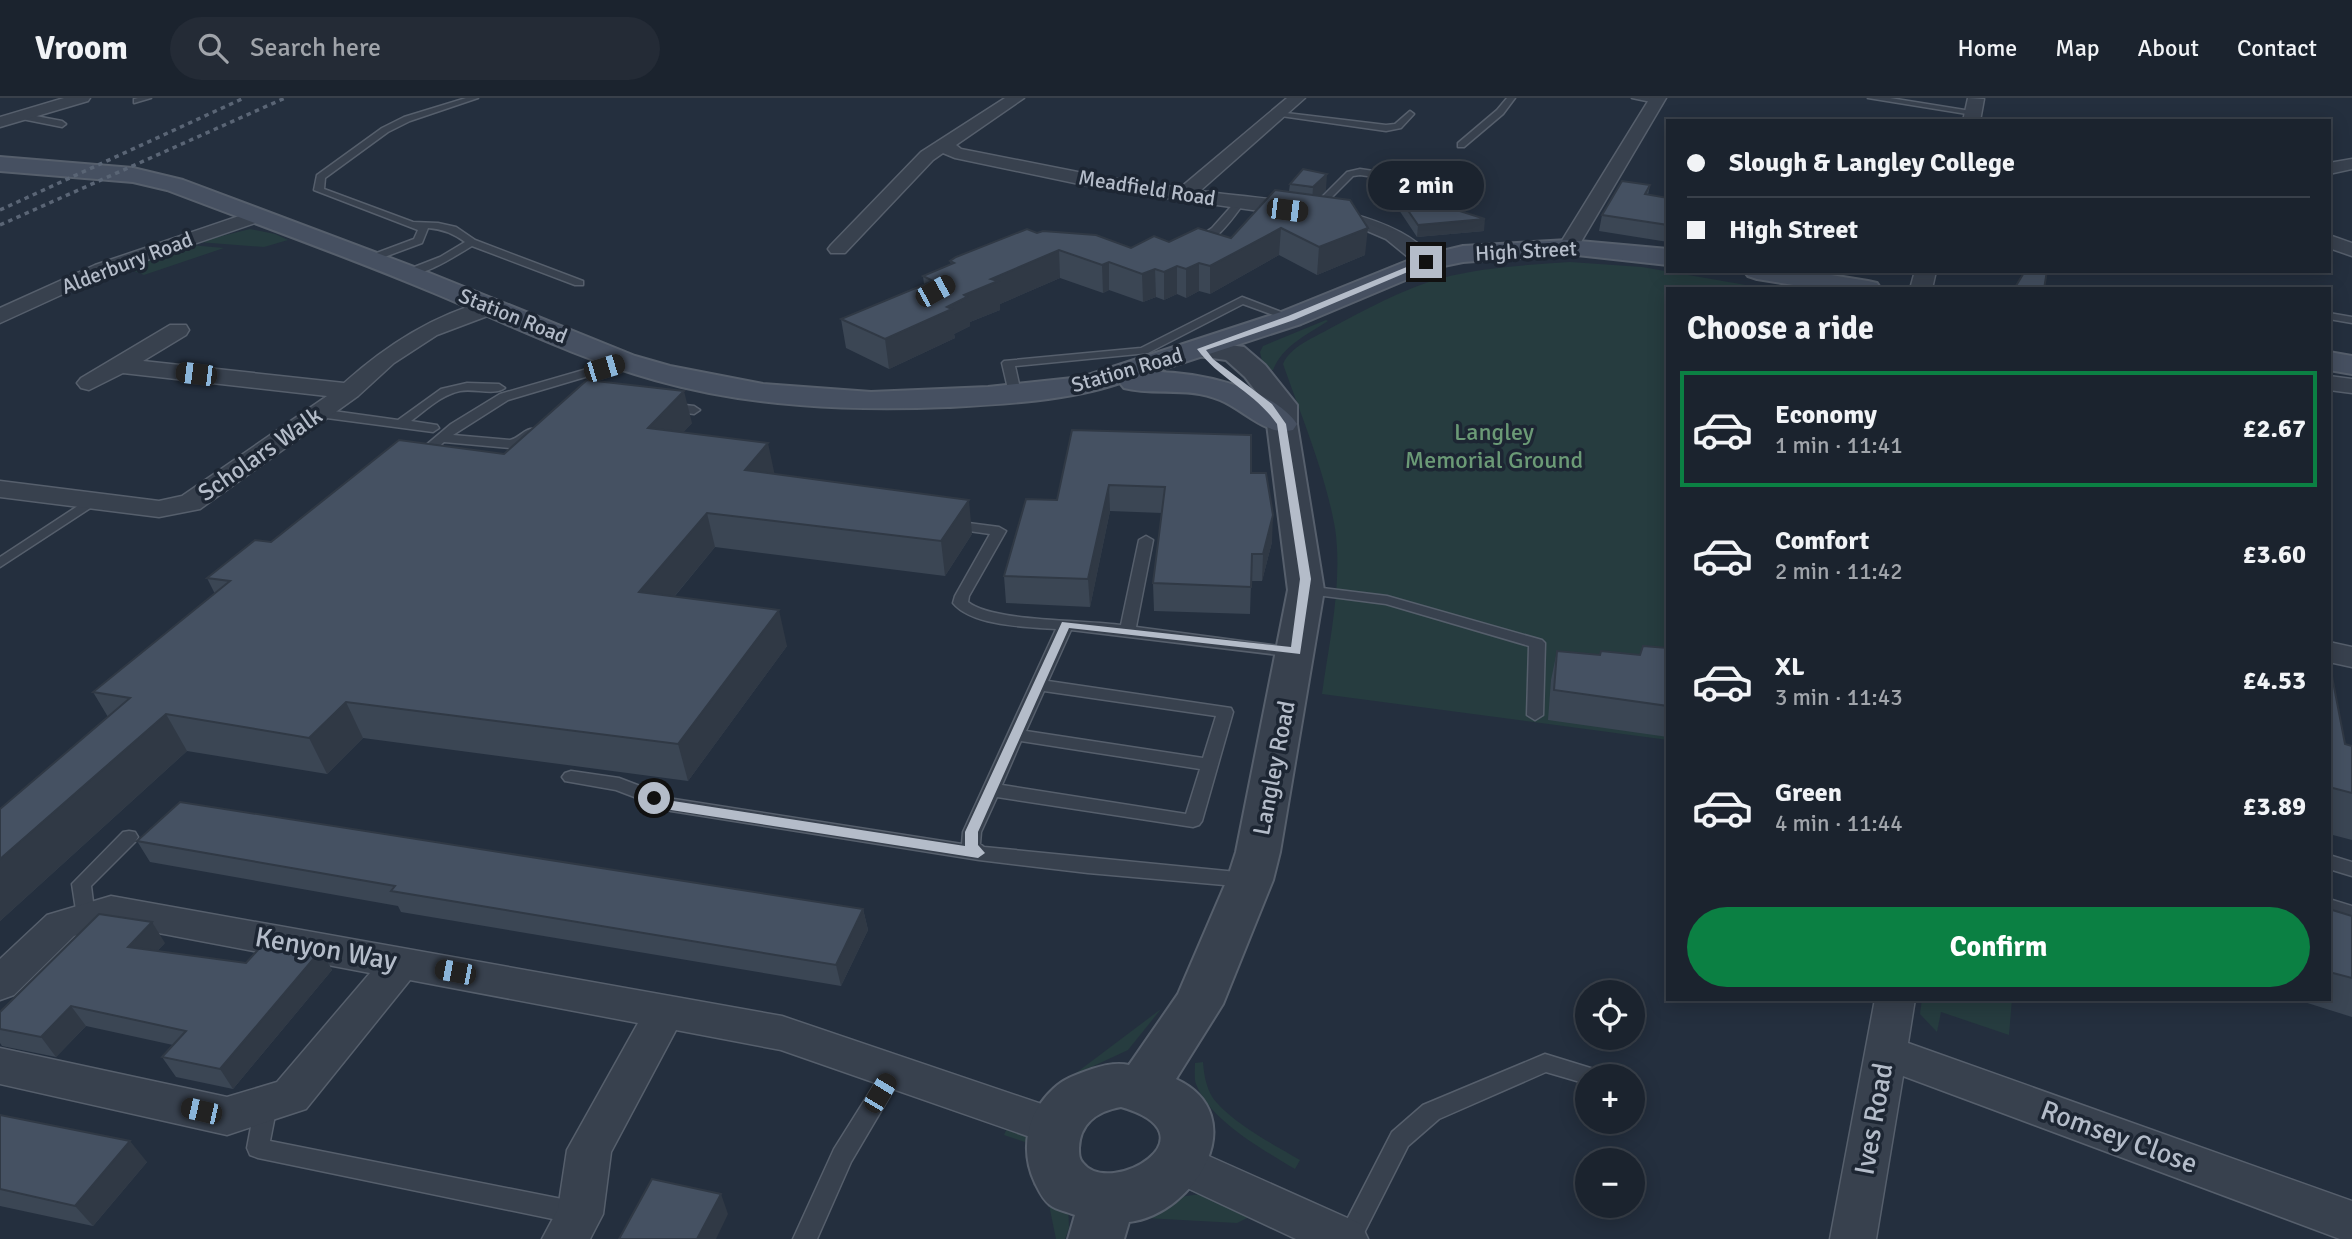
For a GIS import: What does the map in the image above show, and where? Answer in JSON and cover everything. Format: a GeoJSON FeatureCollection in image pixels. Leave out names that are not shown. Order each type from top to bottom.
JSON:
{"type":"FeatureCollection","features":[{"type":"Feature","properties":{"kind":"main road","name":"Station Road"},"geometry":{"type":"LineString","coordinates":[[1,165],[83,170],[160,181],[408,273],[625,362],[687,379],[763,393],[871,401],[1014,393],[1086,386],[1215,354]]}},
{"type":"Feature","properties":{"kind":"main road","name":"High Street"},"geometry":{"type":"LineString","coordinates":[[1215,354],[1387,276],[1426,262],[1463,254],[1568,247],[1666,257]]}},
{"type":"Feature","properties":{"kind":"main road"},"geometry":{"type":"LineString","coordinates":[[1769,273],[1856,287]]}},
{"type":"Feature","properties":{"kind":"main road","name":"High Street"},"geometry":{"type":"LineString","coordinates":[[1215,354],[1326,315],[1387,276]]}},
{"type":"Feature","properties":{"kind":"main road","name":"Station Road"},"geometry":{"type":"LineString","coordinates":[[1154,380],[1215,354]]}},
{"type":"Feature","properties":{"kind":"main road"},"geometry":{"type":"LineString","coordinates":[[2331,361],[2352,365]]}},
{"type":"Feature","properties":{"kind":"main road"},"geometry":{"type":"LineString","coordinates":[[1086,386],[1154,380],[1217,387],[1257,405],[1282,424]]}},
{"type":"Feature","properties":{"kind":"street"},"geometry":{"type":"LineString","coordinates":[[0,122],[82,98]]}},
{"type":"Feature","properties":{"kind":"street"},"geometry":{"type":"LineString","coordinates":[[838,249],[927,156],[1016,98]]}},
{"type":"Feature","properties":{"kind":"street"},"geometry":{"type":"LineString","coordinates":[[1184,195],[1297,98]]}},
{"type":"Feature","properties":{"kind":"street"},"geometry":{"type":"LineString","coordinates":[[1568,247],[1657,99]]}},
{"type":"Feature","properties":{"kind":"street","name":"Meadfield Road"},"geometry":{"type":"LineString","coordinates":[[944,146],[955,153],[1103,183],[1355,219],[1393,235],[1426,262]]}},
{"type":"Feature","properties":{"kind":"street"},"geometry":{"type":"LineString","coordinates":[[2331,157],[2352,162]]}},
{"type":"Feature","properties":{"kind":"street"},"geometry":{"type":"LineString","coordinates":[[2331,168],[2352,162]]}},
{"type":"Feature","properties":{"kind":"street","name":"Alderbury Road"},"geometry":{"type":"LineString","coordinates":[[0,316],[102,269],[257,216]]}},
{"type":"Feature","properties":{"kind":"street"},"geometry":{"type":"LineString","coordinates":[[2331,242],[2352,250]]}},
{"type":"Feature","properties":{"kind":"street","name":"Scholars Walk"},"geometry":{"type":"LineString","coordinates":[[0,489],[159,509],[190,503],[349,391],[386,358],[429,330],[489,307]]}},
{"type":"Feature","properties":{"kind":"street"},"geometry":{"type":"LineString","coordinates":[[89,383],[178,330]]}},
{"type":"Feature","properties":{"kind":"street"},"geometry":{"type":"LineString","coordinates":[[1215,354],[1269,406],[1282,424]]}},
{"type":"Feature","properties":{"kind":"street","name":"Scholars Walk"},"geometry":{"type":"LineString","coordinates":[[120,365],[349,391]]}},
{"type":"Feature","properties":{"kind":"street"},"geometry":{"type":"LineString","coordinates":[[2331,368],[2352,365]]}},
{"type":"Feature","properties":{"kind":"street"},"geometry":{"type":"LineString","coordinates":[[2331,383],[2352,387]]}},
{"type":"Feature","properties":{"kind":"street","name":"Langley Road"},"geometry":{"type":"LineString","coordinates":[[1142,1088],[1198,1004],[1250,880],[1258,852],[1306,590],[1282,424]]}},
{"type":"Feature","properties":{"kind":"street"},"geometry":{"type":"LineString","coordinates":[[2331,652],[2352,657]]}},
{"type":"Feature","properties":{"kind":"street"},"geometry":{"type":"LineString","coordinates":[[0,984],[61,925],[98,914]]}},
{"type":"Feature","properties":{"kind":"street","name":"Kenyon Way"},"geometry":{"type":"LineString","coordinates":[[98,914],[402,962],[782,1032],[1056,1127]]}},
{"type":"Feature","properties":{"kind":"street"},"geometry":{"type":"LineString","coordinates":[[0,1066],[227,1116],[291,1096],[402,962]]}},
{"type":"Feature","properties":{"kind":"street","name":"Ives Road"},"geometry":{"type":"LineString","coordinates":[[1853,1239],[1895,1001]]}},
{"type":"Feature","properties":{"kind":"street"},"geometry":{"type":"LineString","coordinates":[[573,1226],[589,1150],[665,1012]]}},
{"type":"Feature","properties":{"kind":"street","name":"Romsey Close"},"geometry":{"type":"LineString","coordinates":[[1885,1052],[2352,1222]]}},
{"type":"Feature","properties":{"kind":"street"},"geometry":{"type":"LineString","coordinates":[[1121,1085],[1142,1088],[1158,1094],[1172,1105],[1182,1118],[1188,1133],[1189,1149],[1184,1166],[1172,1184],[1154,1198],[1131,1206],[1101,1222],[1084,1199],[1067,1185],[1055,1167],[1051,1147],[1056,1127],[1066,1110],[1082,1097],[1101,1088],[1121,1085]]}},
{"type":"Feature","properties":{"kind":"street"},"geometry":{"type":"LineString","coordinates":[[1184,1166],[1347,1239]]}},
{"type":"Feature","properties":{"kind":"lane"},"geometry":{"type":"LineString","coordinates":[[137,101],[147,98]]}},
{"type":"Feature","properties":{"kind":"lane"},"geometry":{"type":"LineString","coordinates":[[367,260],[418,241],[424,229],[318,190],[320,177],[385,130],[407,119],[474,98]]}},
{"type":"Feature","properties":{"kind":"lane"},"geometry":{"type":"LineString","coordinates":[[1461,145],[1500,112],[1511,98]]}},
{"type":"Feature","properties":{"kind":"lane"},"geometry":{"type":"LineString","coordinates":[[1636,98],[1657,99]]}},
{"type":"Feature","properties":{"kind":"lane"},"geometry":{"type":"LineString","coordinates":[[1872,98],[1973,111]]}},
{"type":"Feature","properties":{"kind":"lane"},"geometry":{"type":"LineString","coordinates":[[1278,115],[1386,128],[1398,126],[1410,114]]}},
{"type":"Feature","properties":{"kind":"lane"},"geometry":{"type":"LineString","coordinates":[[20,116],[62,124]]}},
{"type":"Feature","properties":{"kind":"lane"},"geometry":{"type":"LineString","coordinates":[[1311,213],[1350,174],[1360,172],[1399,178],[1402,180],[1397,187]]}},
{"type":"Feature","properties":{"kind":"lane"},"geometry":{"type":"LineString","coordinates":[[1188,247],[1216,230],[1240,203]]}},
{"type":"Feature","properties":{"kind":"lane"},"geometry":{"type":"LineString","coordinates":[[406,223],[445,226],[464,235],[471,242],[579,284]]}},
{"type":"Feature","properties":{"kind":"lane"},"geometry":{"type":"LineString","coordinates":[[408,273],[444,259],[471,242]]}},
{"type":"Feature","properties":{"kind":"lane"},"geometry":{"type":"LineString","coordinates":[[1014,393],[1008,363],[1122,353],[1152,347],[1242,300],[1291,318]]}},
{"type":"Feature","properties":{"kind":"lane"},"geometry":{"type":"LineString","coordinates":[[2331,316],[2352,320]]}},
{"type":"Feature","properties":{"kind":"lane"},"geometry":{"type":"LineString","coordinates":[[410,464],[437,433],[455,427],[504,397],[625,362]]}},
{"type":"Feature","properties":{"kind":"lane"},"geometry":{"type":"LineString","coordinates":[[401,424],[451,387],[468,384],[499,388]]}},
{"type":"Feature","properties":{"kind":"lane"},"geometry":{"type":"LineString","coordinates":[[654,406],[694,410]]}},
{"type":"Feature","properties":{"kind":"lane"},"geometry":{"type":"LineString","coordinates":[[319,413],[401,424],[437,433],[510,444],[520,442],[546,419]]}},
{"type":"Feature","properties":{"kind":"lane"},"geometry":{"type":"LineString","coordinates":[[0,563],[93,500]]}},
{"type":"Feature","properties":{"kind":"lane"},"geometry":{"type":"LineString","coordinates":[[933,522],[999,531],[962,596],[960,603],[963,608],[983,615],[1128,630],[1296,652]]}},
{"type":"Feature","properties":{"kind":"lane"},"geometry":{"type":"LineString","coordinates":[[1128,630],[1146,540]]}},
{"type":"Feature","properties":{"kind":"lane"},"geometry":{"type":"LineString","coordinates":[[1306,590],[1387,600],[1537,643],[1535,715]]}},
{"type":"Feature","properties":{"kind":"lane"},"geometry":{"type":"LineString","coordinates":[[978,853],[971,847],[972,832],[1065,625]]}},
{"type":"Feature","properties":{"kind":"lane"},"geometry":{"type":"LineString","coordinates":[[992,790],[1193,821],[1225,712],[1040,685]]}},
{"type":"Feature","properties":{"kind":"lane"},"geometry":{"type":"LineString","coordinates":[[1017,735],[1210,765]]}},
{"type":"Feature","properties":{"kind":"lane"},"geometry":{"type":"LineString","coordinates":[[571,777],[619,784],[671,805],[978,853],[1250,880]]}},
{"type":"Feature","properties":{"kind":"lane"},"geometry":{"type":"LineString","coordinates":[[98,914],[80,884],[129,837]]}},
{"type":"Feature","properties":{"kind":"lane"},"geometry":{"type":"LineString","coordinates":[[2331,863],[2352,869]]}},
{"type":"Feature","properties":{"kind":"lane"},"geometry":{"type":"LineString","coordinates":[[2331,907],[2352,913]]}},
{"type":"Feature","properties":{"kind":"lane"},"geometry":{"type":"LineString","coordinates":[[1347,1239],[1400,1139],[1432,1112],[1545,1063],[1575,1072]]}},
{"type":"Feature","properties":{"kind":"lane"},"geometry":{"type":"LineString","coordinates":[[805,1239],[842,1156],[893,1072]]}},
{"type":"Feature","properties":{"kind":"lane"},"geometry":{"type":"LineString","coordinates":[[266,1104],[258,1148],[573,1226]]}},
{"type":"Feature","properties":{"kind":"green space"},"geometry":{"type":"Polygon","coordinates":[[[250,229],[275,234],[288,240],[264,247],[198,242],[250,229]]]}},
{"type":"Feature","properties":{"kind":"green space"},"geometry":{"type":"Polygon","coordinates":[[[190,245],[224,248],[144,275],[126,268],[190,245]]]}},
{"type":"Feature","properties":{"kind":"green space","name":"Langley Memorial Ground"},"geometry":{"type":"Polygon","coordinates":[[[1570,262],[1642,267],[1757,287],[1666,287],[1666,740],[1322,694],[1336,591],[1335,528],[1319,466],[1283,364],[1296,348],[1384,300],[1458,274],[1522,265],[1570,262]]]}},
{"type":"Feature","properties":{"kind":"green space"},"geometry":{"type":"Polygon","coordinates":[[[1328,321],[1289,347],[1273,370],[1268,371],[1263,365],[1260,352],[1263,346],[1328,321]]]}},
{"type":"Feature","properties":{"kind":"green space"},"geometry":{"type":"Polygon","coordinates":[[[1922,1001],[2012,1001],[2009,1035],[1941,1012],[1937,1032],[1920,1014],[1922,1001]]]}},
{"type":"Feature","properties":{"kind":"green space"},"geometry":{"type":"Polygon","coordinates":[[[1161,1009],[1128,1050],[1072,1076],[1161,1009]]]}},
{"type":"Feature","properties":{"kind":"green space"},"geometry":{"type":"Polygon","coordinates":[[[1203,1062],[1208,1089],[1217,1103],[1246,1127],[1300,1160],[1295,1169],[1239,1133],[1213,1110],[1195,1082],[1195,1063],[1203,1062]]]}},
{"type":"Feature","properties":{"kind":"green space"},"geometry":{"type":"Polygon","coordinates":[[[1012,1117],[1036,1135],[1068,1202],[1069,1228],[1065,1239],[1056,1239],[1037,1146],[1004,1135],[1012,1117]]]}},
{"type":"Feature","properties":{"kind":"green space"},"geometry":{"type":"Polygon","coordinates":[[[1209,1193],[1261,1211],[1237,1223],[1145,1218],[1179,1197],[1209,1193]]]}},
{"type":"Feature","properties":{"kind":"building"},"geometry":{"type":"Polygon","coordinates":[[[1303,169],[1327,174],[1313,187],[1290,184],[1303,169]]]}},
{"type":"Feature","properties":{"kind":"building"},"geometry":{"type":"Polygon","coordinates":[[[1622,181],[1650,185],[1645,194],[1666,198],[1666,225],[1602,215],[1622,181]]]}},
{"type":"Feature","properties":{"kind":"building"},"geometry":{"type":"Polygon","coordinates":[[[1275,190],[1350,200],[1368,228],[1319,247],[1281,228],[1210,266],[1199,263],[1186,269],[1177,266],[1164,272],[1155,269],[1142,274],[1109,262],[1102,265],[1059,250],[991,279],[998,281],[964,295],[967,297],[947,307],[952,309],[885,339],[841,319],[933,281],[923,276],[954,263],[950,261],[956,257],[1027,229],[1037,233],[1043,231],[1096,235],[1131,248],[1154,236],[1169,242],[1198,228],[1231,238],[1275,190]]]}},
{"type":"Feature","properties":{"kind":"building"},"geometry":{"type":"Polygon","coordinates":[[[1394,190],[1485,219],[1418,225],[1394,190]]]}},
{"type":"Feature","properties":{"kind":"building"},"geometry":{"type":"Polygon","coordinates":[[[2024,273],[2047,273],[2044,287],[2015,287],[2024,273]]]}},
{"type":"Feature","properties":{"kind":"building"},"geometry":{"type":"Polygon","coordinates":[[[587,380],[684,391],[648,428],[768,443],[745,470],[969,500],[941,541],[707,513],[639,592],[779,610],[678,744],[346,702],[309,738],[166,714],[0,859],[0,809],[130,698],[93,692],[230,581],[207,578],[255,540],[271,542],[399,440],[504,454],[587,380]]]}},
{"type":"Feature","properties":{"kind":"building"},"geometry":{"type":"Polygon","coordinates":[[[1072,430],[1251,435],[1251,473],[1266,473],[1273,515],[1263,554],[1252,554],[1251,587],[1153,583],[1165,487],[1109,485],[1088,579],[1004,576],[1026,499],[1057,500],[1072,430]]]}},
{"type":"Feature","properties":{"kind":"building"},"geometry":{"type":"Polygon","coordinates":[[[1643,646],[1666,648],[1666,706],[1554,690],[1557,651],[1600,655],[1601,651],[1640,655],[1643,646]]]}},
{"type":"Feature","properties":{"kind":"building"},"geometry":{"type":"Polygon","coordinates":[[[2331,671],[2345,744],[2352,746],[2352,793],[2331,788],[2331,671]]]}},
{"type":"Feature","properties":{"kind":"building"},"geometry":{"type":"Polygon","coordinates":[[[180,802],[863,909],[836,965],[391,891],[395,886],[137,841],[180,802]]]}},
{"type":"Feature","properties":{"kind":"building"},"geometry":{"type":"Polygon","coordinates":[[[2331,910],[2352,916],[2352,978],[2331,973],[2331,910]]]}},
{"type":"Feature","properties":{"kind":"building"},"geometry":{"type":"Polygon","coordinates":[[[99,914],[152,922],[128,947],[246,963],[265,942],[321,950],[220,1069],[162,1057],[186,1031],[71,1006],[41,1037],[0,1029],[0,1012],[99,914]]]}},
{"type":"Feature","properties":{"kind":"building"},"geometry":{"type":"Polygon","coordinates":[[[0,1115],[130,1141],[75,1206],[0,1189],[0,1115]]]}},
{"type":"Feature","properties":{"kind":"building"},"geometry":{"type":"Polygon","coordinates":[[[652,1179],[721,1194],[697,1239],[619,1239],[652,1179]]]}},
{"type":"Feature","properties":{"kind":"railway"},"geometry":{"type":"LineString","coordinates":[[0,210],[244,98]]}},
{"type":"Feature","properties":{"kind":"railway"},"geometry":{"type":"LineString","coordinates":[[0,225],[285,98]]}},
{"type":"Feature","properties":{"kind":"route"},"geometry":{"type":"LineString","coordinates":[[654,798],[671,805],[978,853],[971,847],[972,832],[1065,625],[1086,625],[1296,652],[1306,579],[1282,424],[1269,406],[1210,361],[1201,349],[1291,318],[1426,262]]}}]}
